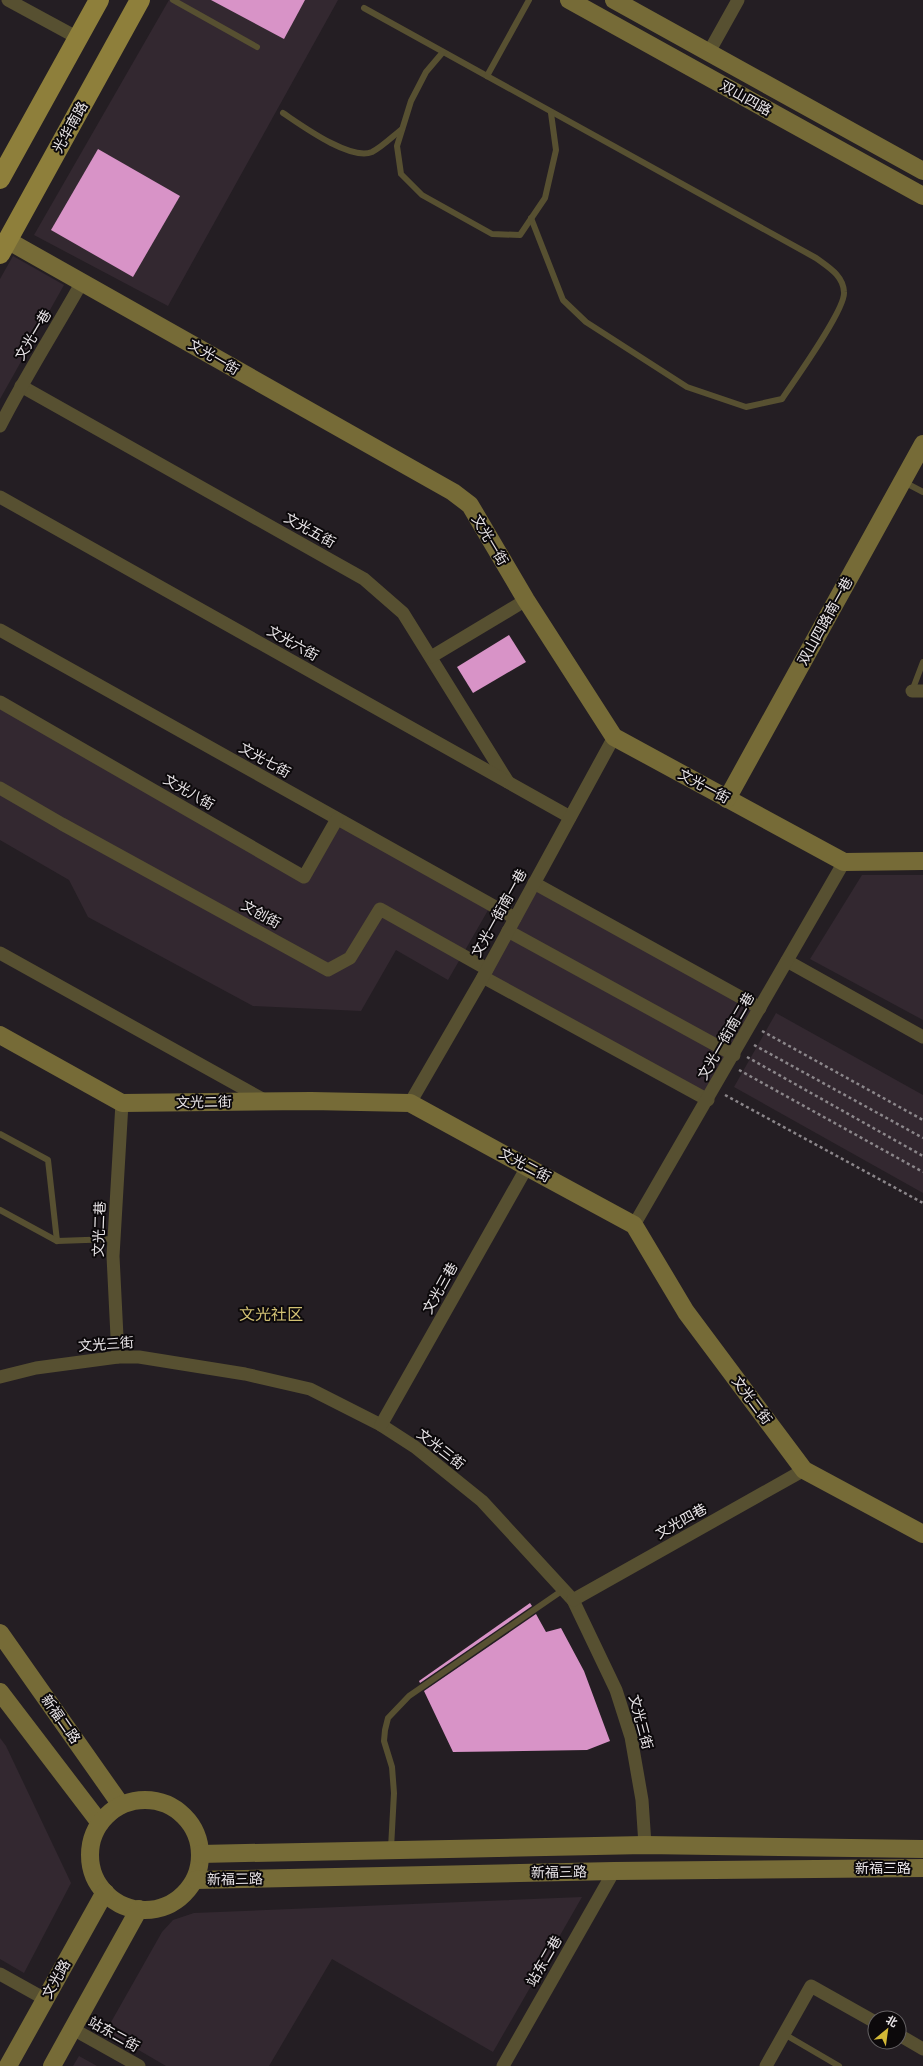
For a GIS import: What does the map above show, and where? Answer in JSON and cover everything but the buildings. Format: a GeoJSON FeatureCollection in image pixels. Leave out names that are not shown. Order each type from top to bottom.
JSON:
{"type":"FeatureCollection","features":[{"type":"Feature","properties":{"kind":"main road"},"geometry":{"type":"LineString","coordinates":[[0,178],[99,0]]}},
{"type":"Feature","properties":{"kind":"main road","name":"光华南路"},"geometry":{"type":"LineString","coordinates":[[4,247],[140,0]]}},
{"type":"Feature","properties":{"kind":"main road","name":"双山四路"},"geometry":{"type":"LineString","coordinates":[[569,0],[923,196]]}},
{"type":"Feature","properties":{"kind":"main road","name":"双山四路"},"geometry":{"type":"LineString","coordinates":[[614,0],[923,171]]}},
{"type":"Feature","properties":{"kind":"main road","name":"文光一街"},"geometry":{"type":"LineString","coordinates":[[4,247],[82,282],[453,492],[470,505],[526,600],[614,737],[844,862],[923,861]]}},
{"type":"Feature","properties":{"kind":"main road","name":"双山四路南一巷"},"geometry":{"type":"LineString","coordinates":[[727,799],[923,444]]}},
{"type":"Feature","properties":{"kind":"main road","name":"文光二街"},"geometry":{"type":"LineString","coordinates":[[0,1035],[122,1103],[410,1103],[634,1225],[686,1312],[804,1470],[923,1534]]}},
{"type":"Feature","properties":{"kind":"main road","name":"新福二路"},"geometry":{"type":"LineString","coordinates":[[0,1633],[121,1805]]}},
{"type":"Feature","properties":{"kind":"main road"},"geometry":{"type":"LineString","coordinates":[[0,1692],[100,1823]]}},
{"type":"Feature","properties":{"kind":"main road"},"geometry":{"type":"LineString","coordinates":[[140,1800],[159,1802],[176,1810],[190,1823],[198,1841],[200,1854],[199,1867],[195,1880],[187,1891],[175,1902],[160,1908],[130,1908],[116,1902],[105,1892],[97,1881],[92,1867],[90,1852],[93,1837],[100,1823],[121,1805],[140,1800]]}},
{"type":"Feature","properties":{"kind":"main road"},"geometry":{"type":"LineString","coordinates":[[886,1850],[923,1838]]}},
{"type":"Feature","properties":{"kind":"main road"},"geometry":{"type":"LineString","coordinates":[[200,1854],[645,1845],[886,1850],[923,1849]]}},
{"type":"Feature","properties":{"kind":"main road","name":"新福三路"},"geometry":{"type":"LineString","coordinates":[[195,1880],[614,1871],[923,1868]]}},
{"type":"Feature","properties":{"kind":"main road","name":"文光路"},"geometry":{"type":"LineString","coordinates":[[8,2066],[105,1892]]}},
{"type":"Feature","properties":{"kind":"main road"},"geometry":{"type":"LineString","coordinates":[[52,2066],[139,1909]]}},
{"type":"Feature","properties":{"kind":"street"},"geometry":{"type":"LineString","coordinates":[[8,0],[78,38]]}},
{"type":"Feature","properties":{"kind":"street"},"geometry":{"type":"LineString","coordinates":[[709,52],[738,0]]}},
{"type":"Feature","properties":{"kind":"street","name":"文光一巷"},"geometry":{"type":"LineString","coordinates":[[0,426],[20,386],[50,341],[82,282]]}},
{"type":"Feature","properties":{"kind":"street","name":"文光五街"},"geometry":{"type":"LineString","coordinates":[[20,386],[364,579],[403,612],[508,783]]}},
{"type":"Feature","properties":{"kind":"street","name":"文光六街"},"geometry":{"type":"LineString","coordinates":[[0,497],[570,818]]}},
{"type":"Feature","properties":{"kind":"street"},"geometry":{"type":"LineString","coordinates":[[431,656],[526,600]]}},
{"type":"Feature","properties":{"kind":"street","name":"文光七街"},"geometry":{"type":"LineString","coordinates":[[0,630],[515,918]]}},
{"type":"Feature","properties":{"kind":"street","name":"文光八街"},"geometry":{"type":"LineString","coordinates":[[0,702],[304,877],[337,819]]}},
{"type":"Feature","properties":{"kind":"street","name":"文光一街南一巷"},"geometry":{"type":"LineString","coordinates":[[410,1103],[485,973],[614,737]]}},
{"type":"Feature","properties":{"kind":"street","name":"文创街"},"geometry":{"type":"LineString","coordinates":[[0,788],[62,824],[328,970],[350,958],[380,909],[485,973]]}},
{"type":"Feature","properties":{"kind":"street","name":"文光一街南二巷"},"geometry":{"type":"LineString","coordinates":[[634,1225],[733,1057],[844,862]]}},
{"type":"Feature","properties":{"kind":"street"},"geometry":{"type":"LineString","coordinates":[[534,882],[760,1008]]}},
{"type":"Feature","properties":{"kind":"street"},"geometry":{"type":"LineString","coordinates":[[508,931],[733,1057]]}},
{"type":"Feature","properties":{"kind":"street"},"geometry":{"type":"LineString","coordinates":[[0,953],[267,1102]]}},
{"type":"Feature","properties":{"kind":"street"},"geometry":{"type":"LineString","coordinates":[[787,961],[923,1036]]}},
{"type":"Feature","properties":{"kind":"street"},"geometry":{"type":"LineString","coordinates":[[485,973],[708,1100]]}},
{"type":"Feature","properties":{"kind":"street","name":"文光二巷"},"geometry":{"type":"LineString","coordinates":[[118,1356],[113,1256],[122,1103]]}},
{"type":"Feature","properties":{"kind":"street","name":"文光三巷"},"geometry":{"type":"LineString","coordinates":[[381,1425],[527,1167]]}},
{"type":"Feature","properties":{"kind":"street","name":"文光三街"},"geometry":{"type":"LineString","coordinates":[[0,1376],[36,1368],[118,1356],[245,1374],[310,1389],[381,1425],[414,1447],[482,1501],[573,1600],[616,1690],[631,1737],[642,1800],[645,1845]]}},
{"type":"Feature","properties":{"kind":"street","name":"文光四巷"},"geometry":{"type":"LineString","coordinates":[[573,1600],[804,1470]]}},
{"type":"Feature","properties":{"kind":"street","name":"站东二巷"},"geometry":{"type":"LineString","coordinates":[[503,2066],[614,1871]]}},
{"type":"Feature","properties":{"kind":"street"},"geometry":{"type":"LineString","coordinates":[[0,1974],[45,1999]]}},
{"type":"Feature","properties":{"kind":"street"},"geometry":{"type":"LineString","coordinates":[[766,2066],[811,1986],[867,2018]]}},
{"type":"Feature","properties":{"kind":"street","name":"站东二街"},"geometry":{"type":"LineString","coordinates":[[73,2029],[140,2066]]}},
{"type":"Feature","properties":{"kind":"street"},"geometry":{"type":"LineString","coordinates":[[907,2040],[923,2049]]}},
{"type":"Feature","properties":{"kind":"lane"},"geometry":{"type":"LineString","coordinates":[[173,0],[257,47]]}},
{"type":"Feature","properties":{"kind":"lane"},"geometry":{"type":"LineString","coordinates":[[487,76],[529,0]]}},
{"type":"Feature","properties":{"kind":"lane"},"geometry":{"type":"LineString","coordinates":[[364,8],[551,113],[816,258],[835,272],[843,284],[845,294],[825,336],[782,399],[746,407],[687,387],[586,322],[564,300],[531,218]]}},
{"type":"Feature","properties":{"kind":"lane"},"geometry":{"type":"LineString","coordinates":[[443,52],[426,72],[411,101],[397,146],[401,174],[422,195],[492,234],[520,234],[545,198],[556,150],[551,113]]}},
{"type":"Feature","properties":{"kind":"lane"},"geometry":{"type":"LineString","coordinates":[[282,113],[326,140],[348,151],[371,152],[402,129]]}},
{"type":"Feature","properties":{"kind":"lane"},"geometry":{"type":"LineString","coordinates":[[903,481],[923,492]]}},
{"type":"Feature","properties":{"kind":"lane"},"geometry":{"type":"LineString","coordinates":[[917,691],[923,662]]}},
{"type":"Feature","properties":{"kind":"lane"},"geometry":{"type":"LineString","coordinates":[[0,1134],[48,1160],[57,1241]]}},
{"type":"Feature","properties":{"kind":"lane"},"geometry":{"type":"LineString","coordinates":[[0,1210],[57,1241],[114,1239]]}},
{"type":"Feature","properties":{"kind":"lane"},"geometry":{"type":"LineString","coordinates":[[391,1850],[394,1793],[392,1767],[384,1741],[388,1718],[409,1696],[563,1590]]}},
{"type":"Feature","properties":{"kind":"lane"},"geometry":{"type":"LineString","coordinates":[[784,2034],[839,2066]]}},
{"type":"Feature","properties":{"kind":"path"},"geometry":{"type":"LineString","coordinates":[[751,1024],[923,1120]]}},
{"type":"Feature","properties":{"kind":"path"},"geometry":{"type":"LineString","coordinates":[[743,1039],[923,1138]]}},
{"type":"Feature","properties":{"kind":"path"},"geometry":{"type":"LineString","coordinates":[[733,1057],[923,1156]]}},
{"type":"Feature","properties":{"kind":"path"},"geometry":{"type":"LineString","coordinates":[[733,1057],[923,1172]]}},
{"type":"Feature","properties":{"kind":"path"},"geometry":{"type":"LineString","coordinates":[[723,1094],[923,1203]]}},
{"type":"Feature","properties":{"kind":"shaded area"},"geometry":{"type":"Polygon","coordinates":[[[169,0],[338,0],[168,306],[34,235],[169,0]]]}},
{"type":"Feature","properties":{"kind":"shaded area"},"geometry":{"type":"Polygon","coordinates":[[[13,256],[64,285],[0,399],[0,279],[13,256]]]}},
{"type":"Feature","properties":{"kind":"shaded area"},"geometry":{"type":"Polygon","coordinates":[[[0,702],[304,877],[337,819],[491,905],[448,980],[396,950],[361,1011],[253,1006],[88,917],[69,880],[0,840],[0,702]]]}},
{"type":"Feature","properties":{"kind":"shaded area"},"geometry":{"type":"Polygon","coordinates":[[[862,875],[923,875],[923,1020],[810,959],[862,875]]]}},
{"type":"Feature","properties":{"kind":"shaded area"},"geometry":{"type":"Polygon","coordinates":[[[534,883],[760,1008],[708,1100],[483,977],[534,883]]]}},
{"type":"Feature","properties":{"kind":"shaded area"},"geometry":{"type":"Polygon","coordinates":[[[776,1013],[923,1095],[923,1193],[734,1087],[776,1013]]]}},
{"type":"Feature","properties":{"kind":"shaded area"},"geometry":{"type":"Polygon","coordinates":[[[0,1738],[6,1746],[71,1883],[24,1973],[0,1959],[0,1738]]]}},
{"type":"Feature","properties":{"kind":"shaded area"},"geometry":{"type":"Polygon","coordinates":[[[582,1897],[493,2052],[332,1959],[269,2066],[166,2066],[106,2031],[162,1932],[173,1920],[194,1913],[582,1897]]]}},
{"type":"Feature","properties":{"kind":"shaded area"},"geometry":{"type":"Polygon","coordinates":[[[79,2056],[97,2066],[73,2066],[79,2056]]]}},
{"type":"Feature","properties":{"kind":"district","name":"文光社区"},"geometry":{"type":"Point","coordinates":[271,1314]}}]}
